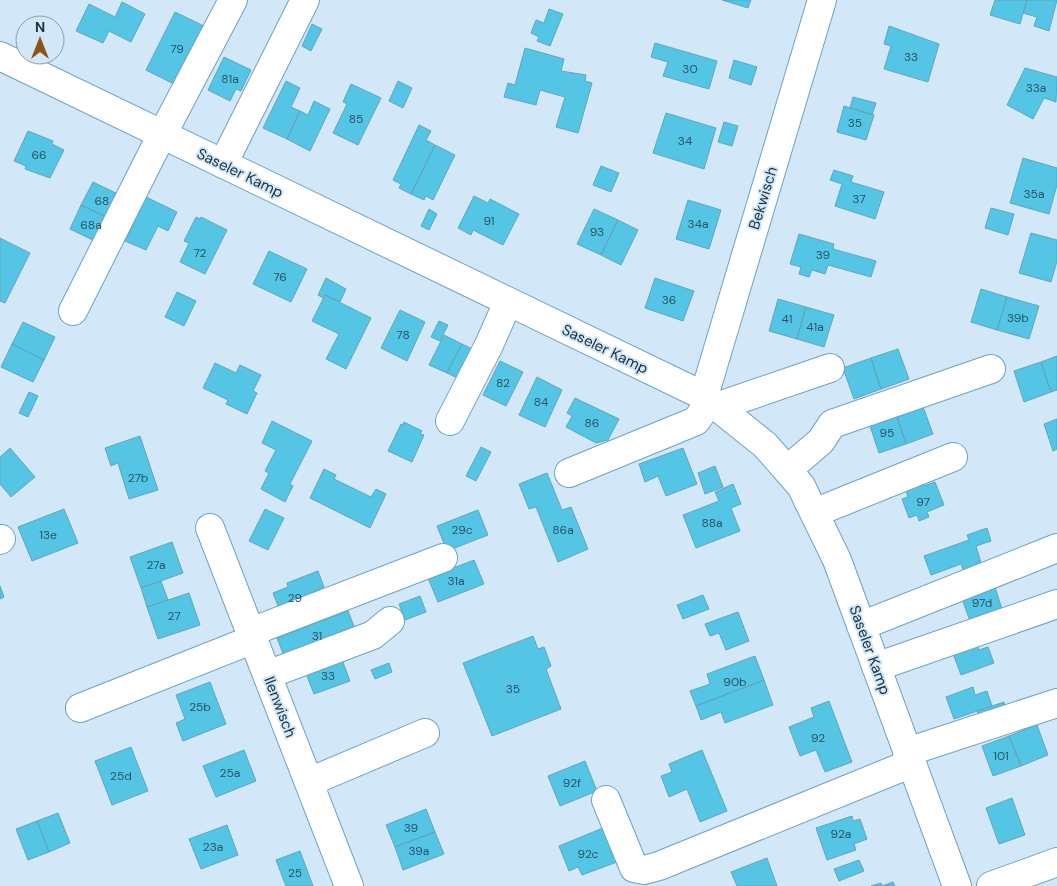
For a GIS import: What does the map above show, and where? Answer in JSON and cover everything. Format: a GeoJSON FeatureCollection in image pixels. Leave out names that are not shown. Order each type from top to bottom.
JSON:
{"type":"FeatureCollection","features":[{"type":"Feature","properties":{"kind":"street"},"geometry":{"type":"LineString","coordinates":[[73,311],[233,0]]}},
{"type":"Feature","properties":{"kind":"street"},"geometry":{"type":"LineString","coordinates":[[224,164],[305,0]]}},
{"type":"Feature","properties":{"kind":"street","name":"Bekwisch"},"geometry":{"type":"LineString","coordinates":[[569,473],[696,421],[710,401],[822,0]]}},
{"type":"Feature","properties":{"kind":"street","name":"Saseler Kamp"},"geometry":{"type":"LineString","coordinates":[[0,56],[710,401],[765,445],[801,486],[837,560],[957,886]]}},
{"type":"Feature","properties":{"kind":"street"},"geometry":{"type":"LineString","coordinates":[[450,421],[489,345],[508,302]]}},
{"type":"Feature","properties":{"kind":"street"},"geometry":{"type":"LineString","coordinates":[[710,401],[830,368]]}},
{"type":"Feature","properties":{"kind":"street"},"geometry":{"type":"LineString","coordinates":[[787,470],[820,442],[832,424],[991,369]]}},
{"type":"Feature","properties":{"kind":"street"},"geometry":{"type":"LineString","coordinates":[[814,513],[953,457]]}},
{"type":"Feature","properties":{"kind":"street","name":"Ilenwisch"},"geometry":{"type":"LineString","coordinates":[[210,528],[349,886]]}},
{"type":"Feature","properties":{"kind":"street"},"geometry":{"type":"LineString","coordinates":[[861,626],[1057,548]]}},
{"type":"Feature","properties":{"kind":"street"},"geometry":{"type":"LineString","coordinates":[[80,708],[443,558]]}},
{"type":"Feature","properties":{"kind":"street"},"geometry":{"type":"LineString","coordinates":[[876,667],[1057,605]]}},
{"type":"Feature","properties":{"kind":"street"},"geometry":{"type":"LineString","coordinates":[[267,675],[373,635],[390,621]]}},
{"type":"Feature","properties":{"kind":"street"},"geometry":{"type":"LineString","coordinates":[[606,800],[634,868],[644,870],[660,866],[910,757],[1057,703]]}},
{"type":"Feature","properties":{"kind":"street"},"geometry":{"type":"LineString","coordinates":[[309,782],[425,733]]}},
{"type":"Feature","properties":{"kind":"street"},"geometry":{"type":"LineString","coordinates":[[991,886],[1057,862]]}},
{"type":"Feature","properties":{"kind":"building"},"geometry":{"type":"Polygon","coordinates":[[[722,0],[751,0],[748,8],[722,0]]]}},
{"type":"Feature","properties":{"kind":"building"},"geometry":{"type":"Polygon","coordinates":[[[995,0],[1027,0],[1020,24],[990,15],[995,0]]]}},
{"type":"Feature","properties":{"kind":"building"},"geometry":{"type":"Polygon","coordinates":[[[1027,0],[1057,0],[1049,31],[1034,26],[1037,17],[1023,13],[1027,0]]]}},
{"type":"Feature","properties":{"kind":"building"},"geometry":{"type":"Polygon","coordinates":[[[122,2],[145,14],[131,42],[109,31],[103,43],[76,31],[89,4],[115,17],[122,2]]]}},
{"type":"Feature","properties":{"kind":"building"},"geometry":{"type":"Polygon","coordinates":[[[549,9],[563,14],[550,46],[537,41],[539,37],[531,33],[536,20],[544,23],[549,9]]]}},
{"type":"Feature","properties":{"kind":"building"},"geometry":{"type":"Polygon","coordinates":[[[175,12],[208,28],[178,86],[146,70],[175,12]]]}},
{"type":"Feature","properties":{"kind":"building"},"geometry":{"type":"Polygon","coordinates":[[[312,24],[322,29],[311,51],[302,46],[312,24]]]}},
{"type":"Feature","properties":{"kind":"building"},"geometry":{"type":"Polygon","coordinates":[[[889,26],[939,44],[928,82],[884,69],[891,46],[884,44],[889,26]]]}},
{"type":"Feature","properties":{"kind":"building"},"geometry":{"type":"Polygon","coordinates":[[[655,43],[717,61],[709,89],[663,76],[668,62],[651,57],[655,43]]]}},
{"type":"Feature","properties":{"kind":"building"},"geometry":{"type":"Polygon","coordinates":[[[525,48],[564,59],[561,71],[586,75],[585,81],[592,83],[578,133],[556,127],[565,97],[540,90],[536,105],[504,97],[508,83],[515,85],[525,48]]]}},
{"type":"Feature","properties":{"kind":"building"},"geometry":{"type":"Polygon","coordinates":[[[224,57],[251,70],[241,91],[236,89],[230,101],[208,90],[224,57]]]}},
{"type":"Feature","properties":{"kind":"building"},"geometry":{"type":"Polygon","coordinates":[[[734,60],[757,67],[751,85],[729,78],[734,60]]]}},
{"type":"Feature","properties":{"kind":"building"},"geometry":{"type":"Polygon","coordinates":[[[1025,68],[1057,77],[1056,102],[1044,98],[1033,119],[1007,105],[1025,68]]]}},
{"type":"Feature","properties":{"kind":"building"},"geometry":{"type":"Polygon","coordinates":[[[286,81],[300,88],[291,107],[300,111],[287,139],[263,128],[286,81]]]}},
{"type":"Feature","properties":{"kind":"building"},"geometry":{"type":"Polygon","coordinates":[[[398,81],[412,88],[403,108],[389,101],[398,81]]]}},
{"type":"Feature","properties":{"kind":"building"},"geometry":{"type":"Polygon","coordinates":[[[351,84],[381,98],[358,145],[333,133],[347,104],[343,102],[351,84]]]}},
{"type":"Feature","properties":{"kind":"building"},"geometry":{"type":"Polygon","coordinates":[[[853,97],[876,103],[872,115],[850,108],[853,97]]]}},
{"type":"Feature","properties":{"kind":"building"},"geometry":{"type":"Polygon","coordinates":[[[314,101],[330,109],[310,151],[287,139],[300,111],[308,115],[314,101]]]}},
{"type":"Feature","properties":{"kind":"building"},"geometry":{"type":"Polygon","coordinates":[[[844,106],[874,115],[866,140],[837,132],[844,106]]]}},
{"type":"Feature","properties":{"kind":"building"},"geometry":{"type":"Polygon","coordinates":[[[666,113],[716,128],[704,169],[653,153],[666,113]]]}},
{"type":"Feature","properties":{"kind":"building"},"geometry":{"type":"Polygon","coordinates":[[[724,122],[738,126],[732,146],[718,142],[724,122]]]}},
{"type":"Feature","properties":{"kind":"building"},"geometry":{"type":"Polygon","coordinates":[[[419,125],[431,131],[426,140],[435,145],[411,194],[399,188],[401,184],[393,180],[419,125]]]}},
{"type":"Feature","properties":{"kind":"building"},"geometry":{"type":"Polygon","coordinates":[[[28,131],[53,141],[52,144],[64,150],[50,178],[25,169],[26,166],[14,161],[28,131]]]}},
{"type":"Feature","properties":{"kind":"building"},"geometry":{"type":"Polygon","coordinates":[[[435,145],[455,155],[433,200],[426,196],[424,200],[411,194],[435,145]]]}},
{"type":"Feature","properties":{"kind":"building"},"geometry":{"type":"Polygon","coordinates":[[[1023,158],[1057,168],[1057,185],[1049,214],[1010,203],[1023,158]]]}},
{"type":"Feature","properties":{"kind":"building"},"geometry":{"type":"Polygon","coordinates":[[[601,166],[619,173],[611,192],[593,185],[601,166]]]}},
{"type":"Feature","properties":{"kind":"building"},"geometry":{"type":"Polygon","coordinates":[[[834,170],[853,176],[851,182],[884,192],[875,219],[835,206],[842,184],[830,180],[834,170]]]}},
{"type":"Feature","properties":{"kind":"building"},"geometry":{"type":"Polygon","coordinates":[[[93,182],[124,197],[112,220],[81,205],[93,182]]]}},
{"type":"Feature","properties":{"kind":"building"},"geometry":{"type":"Polygon","coordinates":[[[474,196],[488,203],[490,199],[519,214],[503,245],[473,230],[471,235],[458,228],[474,196]]]}},
{"type":"Feature","properties":{"kind":"building"},"geometry":{"type":"Polygon","coordinates":[[[146,197],[177,212],[168,231],[158,226],[146,250],[125,241],[146,197]]]}},
{"type":"Feature","properties":{"kind":"building"},"geometry":{"type":"Polygon","coordinates":[[[688,200],[721,210],[709,249],[676,239],[688,200]]]}},
{"type":"Feature","properties":{"kind":"building"},"geometry":{"type":"Polygon","coordinates":[[[81,205],[112,220],[101,244],[70,229],[81,205]]]}},
{"type":"Feature","properties":{"kind":"building"},"geometry":{"type":"Polygon","coordinates":[[[991,208],[1014,214],[1008,235],[985,228],[991,208]]]}},
{"type":"Feature","properties":{"kind":"building"},"geometry":{"type":"Polygon","coordinates":[[[429,209],[437,214],[429,230],[421,226],[429,209]]]}},
{"type":"Feature","properties":{"kind":"building"},"geometry":{"type":"Polygon","coordinates":[[[594,209],[618,220],[601,255],[577,244],[594,209]]]}},
{"type":"Feature","properties":{"kind":"building"},"geometry":{"type":"Polygon","coordinates":[[[196,217],[200,219],[201,217],[227,230],[205,274],[180,262],[189,243],[184,241],[196,217]]]}},
{"type":"Feature","properties":{"kind":"building"},"geometry":{"type":"Polygon","coordinates":[[[618,220],[638,230],[621,265],[601,255],[618,220]]]}},
{"type":"Feature","properties":{"kind":"building"},"geometry":{"type":"Polygon","coordinates":[[[1031,233],[1057,240],[1057,261],[1051,282],[1019,273],[1031,233]]]}},
{"type":"Feature","properties":{"kind":"building"},"geometry":{"type":"Polygon","coordinates":[[[799,234],[834,244],[833,249],[876,261],[871,277],[828,265],[825,274],[812,270],[809,277],[799,274],[801,267],[790,264],[799,234]]]}},
{"type":"Feature","properties":{"kind":"building"},"geometry":{"type":"Polygon","coordinates":[[[0,238],[30,253],[5,303],[0,301],[0,238]]]}},
{"type":"Feature","properties":{"kind":"building"},"geometry":{"type":"Polygon","coordinates":[[[269,251],[307,269],[291,302],[253,284],[269,251]]]}},
{"type":"Feature","properties":{"kind":"building"},"geometry":{"type":"Polygon","coordinates":[[[326,278],[346,289],[340,302],[325,295],[323,298],[318,295],[326,278]]]}},
{"type":"Feature","properties":{"kind":"building"},"geometry":{"type":"Polygon","coordinates":[[[655,278],[694,291],[683,321],[645,308],[655,278]]]}},
{"type":"Feature","properties":{"kind":"building"},"geometry":{"type":"Polygon","coordinates":[[[981,289],[1007,297],[997,330],[971,322],[981,289]]]}},
{"type":"Feature","properties":{"kind":"building"},"geometry":{"type":"Polygon","coordinates":[[[177,292],[196,301],[184,326],[165,317],[177,292]]]}},
{"type":"Feature","properties":{"kind":"building"},"geometry":{"type":"Polygon","coordinates":[[[325,295],[371,318],[346,369],[326,359],[339,334],[312,321],[325,295]]]}},
{"type":"Feature","properties":{"kind":"building"},"geometry":{"type":"Polygon","coordinates":[[[1007,297],[1039,306],[1029,339],[997,330],[1007,297]]]}},
{"type":"Feature","properties":{"kind":"building"},"geometry":{"type":"Polygon","coordinates":[[[778,299],[806,307],[797,339],[769,331],[778,299]]]}},
{"type":"Feature","properties":{"kind":"building"},"geometry":{"type":"Polygon","coordinates":[[[806,307],[834,315],[824,347],[797,339],[806,307]]]}},
{"type":"Feature","properties":{"kind":"building"},"geometry":{"type":"Polygon","coordinates":[[[400,310],[425,322],[407,361],[381,348],[400,310]]]}},
{"type":"Feature","properties":{"kind":"building"},"geometry":{"type":"Polygon","coordinates":[[[439,321],[448,325],[440,341],[431,337],[439,321]]]}},
{"type":"Feature","properties":{"kind":"building"},"geometry":{"type":"Polygon","coordinates":[[[23,322],[55,337],[44,360],[12,344],[23,322]]]}},
{"type":"Feature","properties":{"kind":"building"},"geometry":{"type":"Polygon","coordinates":[[[444,335],[462,344],[447,373],[429,365],[444,335]]]}},
{"type":"Feature","properties":{"kind":"building"},"geometry":{"type":"Polygon","coordinates":[[[12,344],[44,360],[33,382],[1,367],[12,344]]]}},
{"type":"Feature","properties":{"kind":"building"},"geometry":{"type":"Polygon","coordinates":[[[462,344],[480,353],[466,382],[447,373],[462,344]]]}},
{"type":"Feature","properties":{"kind":"building"},"geometry":{"type":"Polygon","coordinates":[[[898,349],[909,379],[881,389],[871,358],[898,349]]]}},
{"type":"Feature","properties":{"kind":"building"},"geometry":{"type":"Polygon","coordinates":[[[1057,356],[1057,390],[1051,392],[1041,362],[1057,356]]]}},
{"type":"Feature","properties":{"kind":"building"},"geometry":{"type":"Polygon","coordinates":[[[871,358],[881,389],[854,399],[843,368],[871,358]]]}},
{"type":"Feature","properties":{"kind":"building"},"geometry":{"type":"Polygon","coordinates":[[[500,361],[523,372],[506,406],[483,395],[500,361]]]}},
{"type":"Feature","properties":{"kind":"building"},"geometry":{"type":"Polygon","coordinates":[[[1041,362],[1051,392],[1024,402],[1014,371],[1041,362]]]}},
{"type":"Feature","properties":{"kind":"building"},"geometry":{"type":"Polygon","coordinates":[[[215,363],[236,373],[240,365],[261,375],[253,391],[257,393],[247,414],[226,404],[228,400],[203,388],[215,363]]]}},
{"type":"Feature","properties":{"kind":"building"},"geometry":{"type":"Polygon","coordinates":[[[537,377],[562,390],[545,427],[519,415],[537,377]]]}},
{"type":"Feature","properties":{"kind":"building"},"geometry":{"type":"Polygon","coordinates":[[[29,392],[38,396],[28,417],[19,413],[29,392]]]}},
{"type":"Feature","properties":{"kind":"building"},"geometry":{"type":"Polygon","coordinates":[[[575,398],[619,419],[608,440],[596,443],[566,427],[572,416],[567,413],[575,398]]]}},
{"type":"Feature","properties":{"kind":"building"},"geometry":{"type":"Polygon","coordinates":[[[922,404],[933,434],[906,444],[896,414],[922,404]]]}},
{"type":"Feature","properties":{"kind":"building"},"geometry":{"type":"Polygon","coordinates":[[[896,414],[906,444],[879,453],[869,423],[896,414]]]}},
{"type":"Feature","properties":{"kind":"building"},"geometry":{"type":"Polygon","coordinates":[[[1057,419],[1057,449],[1053,451],[1044,424],[1057,419]]]}},
{"type":"Feature","properties":{"kind":"building"},"geometry":{"type":"Polygon","coordinates":[[[272,421],[312,441],[290,484],[293,486],[285,502],[261,489],[269,473],[265,471],[276,450],[262,443],[272,421]]]}},
{"type":"Feature","properties":{"kind":"building"},"geometry":{"type":"Polygon","coordinates":[[[404,422],[422,431],[420,434],[424,435],[412,462],[388,451],[401,424],[403,425],[404,422]]]}},
{"type":"Feature","properties":{"kind":"building"},"geometry":{"type":"Polygon","coordinates":[[[140,436],[158,490],[129,499],[118,463],[111,466],[105,448],[140,436]]]}},
{"type":"Feature","properties":{"kind":"building"},"geometry":{"type":"Polygon","coordinates":[[[481,447],[491,452],[476,481],[466,476],[481,447]]]}},
{"type":"Feature","properties":{"kind":"building"},"geometry":{"type":"Polygon","coordinates":[[[10,448],[35,477],[11,497],[0,484],[0,457],[10,448]]]}},
{"type":"Feature","properties":{"kind":"building"},"geometry":{"type":"Polygon","coordinates":[[[683,448],[697,484],[666,496],[658,476],[645,482],[639,464],[683,448]]]}},
{"type":"Feature","properties":{"kind":"building"},"geometry":{"type":"Polygon","coordinates":[[[715,466],[723,487],[705,494],[698,473],[715,466]]]}},
{"type":"Feature","properties":{"kind":"building"},"geometry":{"type":"Polygon","coordinates":[[[324,469],[336,475],[334,479],[371,497],[376,489],[386,494],[370,528],[310,498],[324,469]]]}},
{"type":"Feature","properties":{"kind":"building"},"geometry":{"type":"Polygon","coordinates":[[[547,473],[562,510],[571,507],[588,549],[558,562],[536,507],[529,509],[519,484],[547,473]]]}},
{"type":"Feature","properties":{"kind":"building"},"geometry":{"type":"Polygon","coordinates":[[[922,480],[924,486],[935,482],[944,505],[927,512],[929,517],[919,521],[917,515],[909,518],[902,499],[908,497],[905,487],[922,480]]]}},
{"type":"Feature","properties":{"kind":"building"},"geometry":{"type":"Polygon","coordinates":[[[733,484],[741,504],[731,508],[740,531],[696,548],[683,515],[719,501],[715,492],[733,484]]]}},
{"type":"Feature","properties":{"kind":"building"},"geometry":{"type":"Polygon","coordinates":[[[64,509],[78,543],[32,561],[18,527],[64,509]]]}},
{"type":"Feature","properties":{"kind":"building"},"geometry":{"type":"Polygon","coordinates":[[[265,509],[284,518],[268,550],[249,541],[265,509]]]}},
{"type":"Feature","properties":{"kind":"building"},"geometry":{"type":"Polygon","coordinates":[[[478,510],[488,535],[447,551],[437,526],[478,510]]]}},
{"type":"Feature","properties":{"kind":"building"},"geometry":{"type":"Polygon","coordinates":[[[987,528],[991,541],[976,546],[982,566],[964,572],[961,564],[931,575],[924,556],[969,540],[967,535],[987,528]]]}},
{"type":"Feature","properties":{"kind":"building"},"geometry":{"type":"Polygon","coordinates":[[[172,542],[183,573],[141,588],[130,557],[172,542]]]}},
{"type":"Feature","properties":{"kind":"building"},"geometry":{"type":"Polygon","coordinates":[[[474,560],[484,584],[438,602],[428,578],[474,560]]]}},
{"type":"Feature","properties":{"kind":"building"},"geometry":{"type":"Polygon","coordinates":[[[318,571],[324,587],[313,592],[317,602],[282,616],[273,593],[288,587],[287,583],[318,571]]]}},
{"type":"Feature","properties":{"kind":"building"},"geometry":{"type":"Polygon","coordinates":[[[161,581],[168,600],[147,607],[141,588],[161,581]]]}},
{"type":"Feature","properties":{"kind":"building"},"geometry":{"type":"Polygon","coordinates":[[[994,584],[1002,609],[970,621],[961,596],[994,584]]]}},
{"type":"Feature","properties":{"kind":"building"},"geometry":{"type":"Polygon","coordinates":[[[0,586],[4,597],[0,599],[0,586]]]}},
{"type":"Feature","properties":{"kind":"building"},"geometry":{"type":"Polygon","coordinates":[[[189,593],[200,625],[158,639],[147,607],[189,593]]]}},
{"type":"Feature","properties":{"kind":"building"},"geometry":{"type":"Polygon","coordinates":[[[703,595],[709,609],[683,619],[677,605],[703,595]]]}},
{"type":"Feature","properties":{"kind":"building"},"geometry":{"type":"Polygon","coordinates":[[[420,596],[426,612],[405,620],[399,604],[420,596]]]}},
{"type":"Feature","properties":{"kind":"building"},"geometry":{"type":"Polygon","coordinates":[[[348,611],[357,634],[286,661],[277,638],[348,611]]]}},
{"type":"Feature","properties":{"kind":"building"},"geometry":{"type":"Polygon","coordinates":[[[738,612],[749,641],[726,650],[719,633],[710,636],[705,624],[738,612]]]}},
{"type":"Feature","properties":{"kind":"building"},"geometry":{"type":"Polygon","coordinates":[[[533,636],[538,649],[544,647],[551,666],[546,669],[561,709],[492,736],[463,663],[533,636]]]}},
{"type":"Feature","properties":{"kind":"building"},"geometry":{"type":"Polygon","coordinates":[[[975,639],[979,650],[988,647],[994,663],[961,675],[951,648],[975,639]]]}},
{"type":"Feature","properties":{"kind":"building"},"geometry":{"type":"Polygon","coordinates":[[[755,656],[764,680],[696,706],[690,691],[710,684],[707,674],[755,656]]]}},
{"type":"Feature","properties":{"kind":"building"},"geometry":{"type":"Polygon","coordinates":[[[341,657],[350,681],[314,694],[305,671],[341,657]]]}},
{"type":"Feature","properties":{"kind":"building"},"geometry":{"type":"Polygon","coordinates":[[[389,663],[392,672],[375,679],[371,670],[389,663]]]}},
{"type":"Feature","properties":{"kind":"building"},"geometry":{"type":"Polygon","coordinates":[[[764,680],[773,705],[725,723],[721,712],[701,720],[696,706],[764,680]]]}},
{"type":"Feature","properties":{"kind":"building"},"geometry":{"type":"Polygon","coordinates":[[[210,682],[226,724],[183,741],[176,723],[185,719],[176,695],[210,682]]]}},
{"type":"Feature","properties":{"kind":"building"},"geometry":{"type":"Polygon","coordinates":[[[973,687],[975,695],[987,691],[992,706],[954,719],[946,697],[973,687]]]}},
{"type":"Feature","properties":{"kind":"building"},"geometry":{"type":"Polygon","coordinates":[[[829,701],[852,762],[825,772],[816,750],[800,756],[789,727],[814,717],[811,708],[829,701]]]}},
{"type":"Feature","properties":{"kind":"building"},"geometry":{"type":"Polygon","coordinates":[[[1004,702],[1006,710],[980,719],[977,711],[1004,702]]]}},
{"type":"Feature","properties":{"kind":"building"},"geometry":{"type":"Polygon","coordinates":[[[1037,725],[1048,755],[1021,766],[1009,736],[1037,725]]]}},
{"type":"Feature","properties":{"kind":"building"},"geometry":{"type":"Polygon","coordinates":[[[1009,736],[1021,766],[993,776],[982,746],[1009,736]]]}},
{"type":"Feature","properties":{"kind":"building"},"geometry":{"type":"Polygon","coordinates":[[[131,747],[148,791],[112,805],[95,761],[131,747]]]}},
{"type":"Feature","properties":{"kind":"building"},"geometry":{"type":"Polygon","coordinates":[[[244,750],[256,781],[216,797],[203,766],[244,750]]]}},
{"type":"Feature","properties":{"kind":"building"},"geometry":{"type":"Polygon","coordinates":[[[702,750],[727,811],[700,822],[687,789],[669,797],[661,776],[672,772],[669,764],[702,750]]]}},
{"type":"Feature","properties":{"kind":"building"},"geometry":{"type":"Polygon","coordinates":[[[585,761],[597,791],[560,806],[548,776],[585,761]]]}},
{"type":"Feature","properties":{"kind":"building"},"geometry":{"type":"Polygon","coordinates":[[[1012,798],[1025,835],[999,844],[986,808],[1012,798]]]}},
{"type":"Feature","properties":{"kind":"building"},"geometry":{"type":"Polygon","coordinates":[[[426,809],[435,832],[395,847],[386,825],[426,809]]]}},
{"type":"Feature","properties":{"kind":"building"},"geometry":{"type":"Polygon","coordinates":[[[58,813],[70,843],[49,852],[37,821],[58,813]]]}},
{"type":"Feature","properties":{"kind":"building"},"geometry":{"type":"Polygon","coordinates":[[[852,816],[853,821],[860,819],[867,839],[854,844],[856,850],[827,860],[816,828],[852,816]]]}},
{"type":"Feature","properties":{"kind":"building"},"geometry":{"type":"Polygon","coordinates":[[[37,821],[49,852],[28,860],[16,829],[37,821]]]}},
{"type":"Feature","properties":{"kind":"building"},"geometry":{"type":"Polygon","coordinates":[[[227,825],[238,855],[201,869],[189,839],[227,825]]]}},
{"type":"Feature","properties":{"kind":"building"},"geometry":{"type":"Polygon","coordinates":[[[603,828],[617,862],[582,875],[578,867],[569,871],[559,846],[603,828]]]}},
{"type":"Feature","properties":{"kind":"building"},"geometry":{"type":"Polygon","coordinates":[[[435,832],[444,854],[403,870],[395,847],[435,832]]]}},
{"type":"Feature","properties":{"kind":"building"},"geometry":{"type":"Polygon","coordinates":[[[300,851],[313,886],[286,886],[276,860],[300,851]]]}},
{"type":"Feature","properties":{"kind":"building"},"geometry":{"type":"Polygon","coordinates":[[[767,858],[777,886],[737,886],[731,872],[767,858]]]}},
{"type":"Feature","properties":{"kind":"building"},"geometry":{"type":"Polygon","coordinates":[[[859,860],[864,871],[839,881],[834,869],[859,860]]]}},
{"type":"Feature","properties":{"kind":"building"},"geometry":{"type":"Polygon","coordinates":[[[893,882],[895,886],[882,886],[893,882]]]}},
{"type":"Feature","properties":{"kind":"building"},"geometry":{"type":"Polygon","coordinates":[[[881,883],[882,886],[871,886],[881,883]]]}}]}
